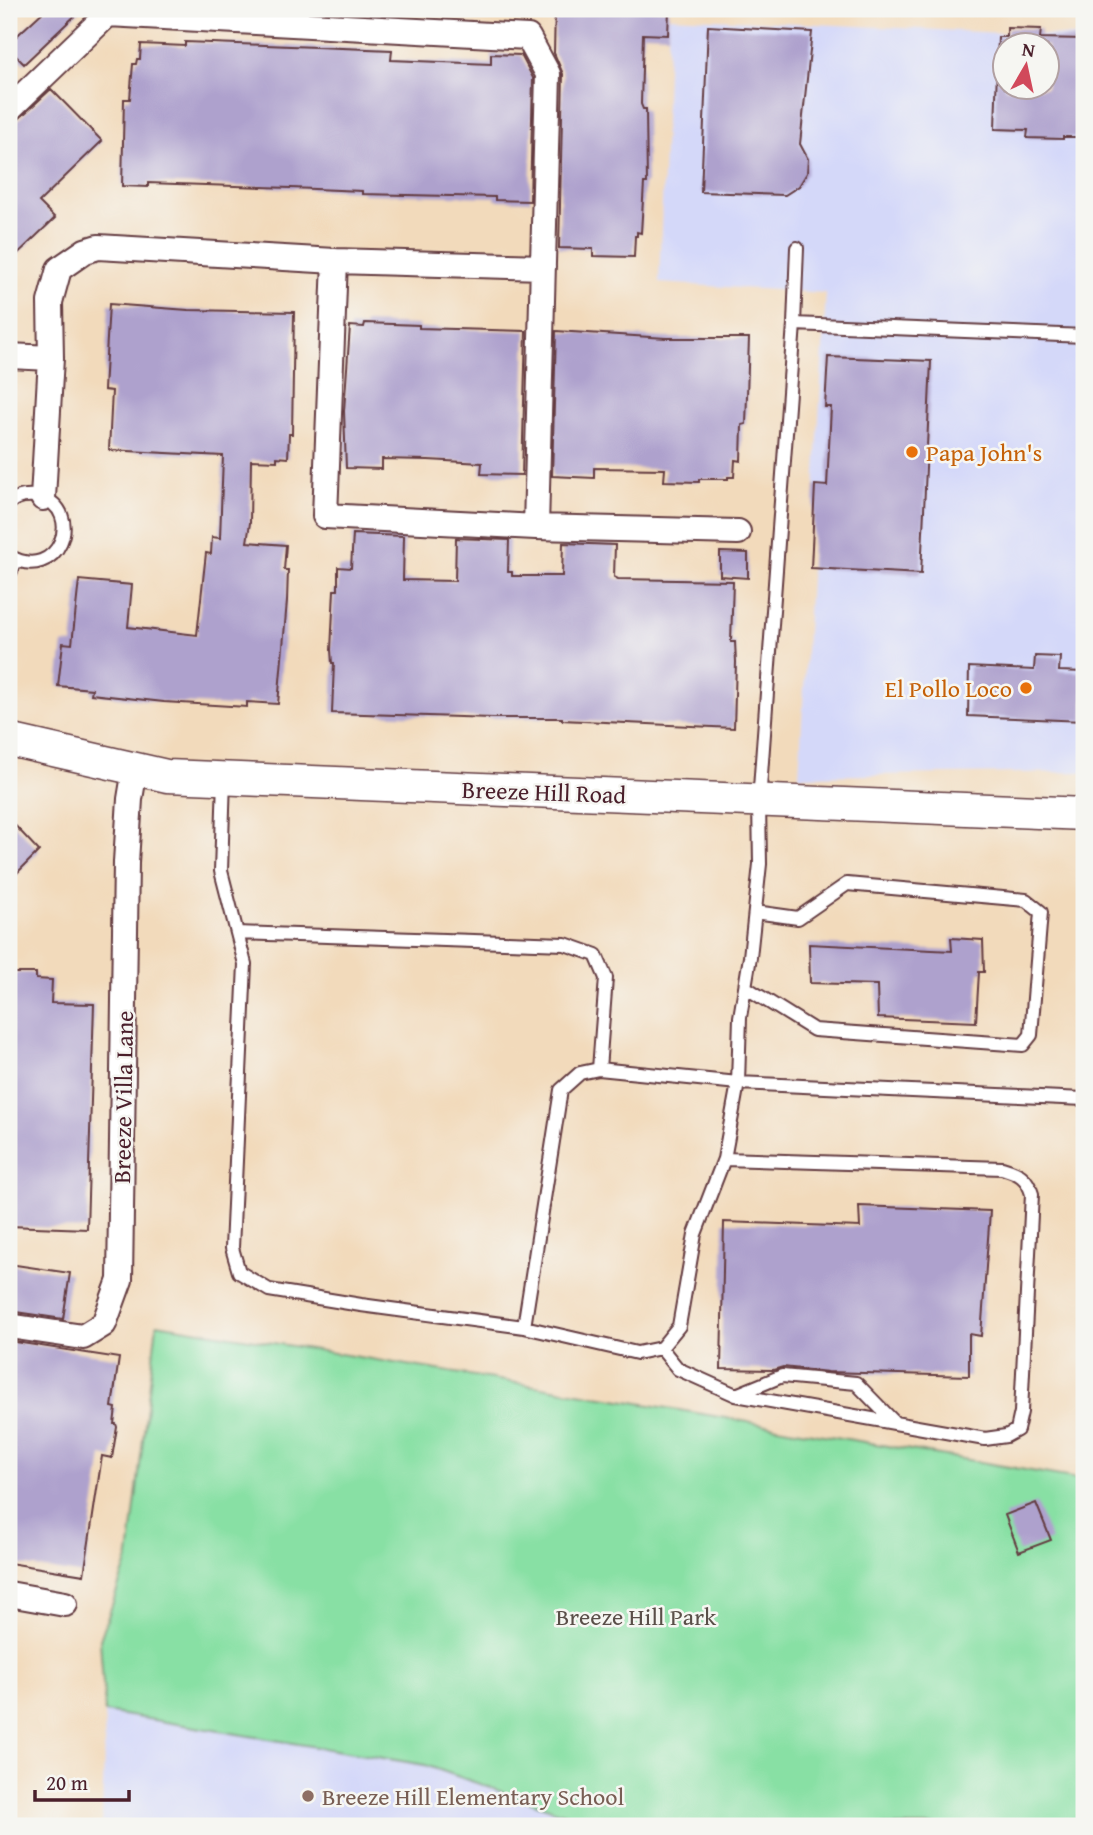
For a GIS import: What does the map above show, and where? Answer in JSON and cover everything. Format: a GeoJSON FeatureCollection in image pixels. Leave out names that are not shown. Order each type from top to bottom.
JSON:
{"type":"FeatureCollection","features":[{"type":"Feature","properties":{"kind":"street"},"geometry":{"type":"LineString","coordinates":[[9,109],[108,14],[528,37],[548,74],[536,527]]}},
{"type":"Feature","properties":{"kind":"street"},"geometry":{"type":"LineString","coordinates":[[43,498],[51,358],[50,302],[59,269],[85,251],[98,247],[335,261],[543,267]]}},
{"type":"Feature","properties":{"kind":"street"},"geometry":{"type":"LineString","coordinates":[[335,261],[326,516],[536,527],[738,532]]}},
{"type":"Feature","properties":{"kind":"street"},"geometry":{"type":"LineString","coordinates":[[9,356],[51,358]]}},
{"type":"Feature","properties":{"kind":"street","name":"Breeze Hill Road"},"geometry":{"type":"LineString","coordinates":[[9,740],[167,776],[1084,814]]}},
{"type":"Feature","properties":{"kind":"street","name":"Breeze Villa Lane"},"geometry":{"type":"LineString","coordinates":[[9,1326],[83,1337],[104,1324],[120,1280],[127,862],[130,799],[135,769]]}},
{"type":"Feature","properties":{"kind":"street"},"geometry":{"type":"LineString","coordinates":[[9,1594],[65,1604]]}},
{"type":"Feature","properties":{"kind":"lane"},"geometry":{"type":"LineString","coordinates":[[224,779],[221,871],[245,964],[232,1248],[239,1272],[269,1290],[524,1327],[637,1353],[661,1348],[679,1326],[695,1234],[724,1159],[738,1083],[740,1017],[760,864],[758,802],[794,324],[797,248]]}},
{"type":"Feature","properties":{"kind":"lane"},"geometry":{"type":"LineString","coordinates":[[794,324],[1084,336]]}},
{"type":"Feature","properties":{"kind":"lane"},"geometry":{"type":"LineString","coordinates":[[9,503],[23,496],[43,498],[55,506],[62,516],[64,527],[63,538],[50,558],[28,564],[13,558],[9,575]]}},
{"type":"Feature","properties":{"kind":"lane"},"geometry":{"type":"LineString","coordinates":[[745,987],[814,1030],[1023,1045],[1031,1035],[1041,912],[1026,900],[847,884],[798,918],[755,912]]}},
{"type":"Feature","properties":{"kind":"lane"},"geometry":{"type":"LineString","coordinates":[[237,933],[565,944],[596,955],[606,978],[599,1069]]}},
{"type":"Feature","properties":{"kind":"lane"},"geometry":{"type":"LineString","coordinates":[[524,1327],[561,1090],[580,1073],[599,1069],[738,1083],[1084,1099]]}},
{"type":"Feature","properties":{"kind":"lane"},"geometry":{"type":"LineString","coordinates":[[661,1348],[678,1369],[736,1395],[985,1438],[1006,1436],[1017,1430],[1021,1412],[1032,1194],[1027,1180],[1017,1172],[1002,1168],[724,1159]]}},
{"type":"Feature","properties":{"kind":"lane"},"geometry":{"type":"LineString","coordinates":[[736,1395],[782,1376],[856,1383],[895,1423]]}},
{"type":"Feature","properties":{"kind":"shaded area"},"geometry":{"type":"Polygon","coordinates":[[[669,17],[992,33],[992,102],[1062,102],[1062,36],[1084,37],[1084,772],[799,776],[826,293],[659,283],[669,17]]]}},
{"type":"Feature","properties":{"kind":"shaded area","name":"Breeze Hill Elementary School"},"geometry":{"type":"Polygon","coordinates":[[[105,1712],[425,1765],[601,1826],[102,1826],[105,1712]]]}},
{"type":"Feature","properties":{"kind":"green space","name":"Breeze Hill Park"},"geometry":{"type":"Polygon","coordinates":[[[157,1324],[1084,1480],[1084,1826],[600,1826],[425,1765],[105,1712],[100,1640],[129,1556],[157,1324]]]}},
{"type":"Feature","properties":{"kind":"building"},"geometry":{"type":"Polygon","coordinates":[[[46,9],[82,9],[24,64],[9,49],[9,43],[46,9]]]}},
{"type":"Feature","properties":{"kind":"building"},"geometry":{"type":"Polygon","coordinates":[[[555,9],[669,9],[668,35],[643,34],[641,104],[643,109],[646,109],[647,183],[644,183],[641,233],[637,232],[635,236],[634,257],[593,256],[593,249],[559,248],[563,74],[554,53],[555,9]]]}},
{"type":"Feature","properties":{"kind":"building"},"geometry":{"type":"Polygon","coordinates":[[[708,26],[812,32],[800,144],[808,159],[807,173],[799,186],[785,195],[701,192],[708,26]]]}},
{"type":"Feature","properties":{"kind":"building"},"geometry":{"type":"Polygon","coordinates":[[[1007,28],[1041,29],[1041,32],[1007,32],[1007,28]]]}},
{"type":"Feature","properties":{"kind":"building"},"geometry":{"type":"Polygon","coordinates":[[[1062,38],[1084,39],[1084,137],[1027,138],[1028,130],[995,129],[996,102],[1062,102],[1062,38]]]}},
{"type":"Feature","properties":{"kind":"building"},"geometry":{"type":"Polygon","coordinates":[[[185,42],[392,50],[391,60],[491,64],[491,54],[521,55],[533,78],[530,201],[495,200],[495,197],[362,194],[362,191],[291,188],[148,183],[148,187],[122,186],[124,99],[130,99],[133,64],[140,59],[141,44],[185,46],[185,42]]]}},
{"type":"Feature","properties":{"kind":"building"},"geometry":{"type":"Polygon","coordinates":[[[51,89],[102,141],[39,202],[55,218],[9,262],[9,128],[51,89]]]}},
{"type":"Feature","properties":{"kind":"building"},"geometry":{"type":"Polygon","coordinates":[[[109,304],[188,310],[294,312],[292,434],[289,434],[288,458],[277,457],[277,461],[251,460],[247,542],[286,545],[284,570],[288,570],[287,601],[278,704],[247,702],[247,707],[164,702],[91,694],[92,689],[58,686],[63,643],[72,644],[79,580],[132,585],[128,627],[197,635],[206,553],[211,554],[212,537],[220,538],[223,456],[109,450],[112,391],[104,390],[109,304]]]}},
{"type":"Feature","properties":{"kind":"building"},"geometry":{"type":"Polygon","coordinates":[[[365,323],[419,325],[419,328],[526,331],[522,475],[481,474],[482,463],[428,460],[382,459],[382,469],[346,468],[344,411],[350,326],[364,327],[365,323]]]}},
{"type":"Feature","properties":{"kind":"building"},"geometry":{"type":"Polygon","coordinates":[[[556,331],[666,338],[749,338],[746,424],[742,425],[741,461],[735,460],[734,477],[699,479],[699,482],[664,481],[665,469],[594,468],[594,478],[552,476],[556,331]]]}},
{"type":"Feature","properties":{"kind":"building"},"geometry":{"type":"Polygon","coordinates":[[[828,357],[931,361],[921,574],[811,568],[815,485],[827,486],[831,407],[825,407],[828,357]]]}},
{"type":"Feature","properties":{"kind":"building"},"geometry":{"type":"Polygon","coordinates":[[[353,534],[404,536],[403,580],[455,581],[456,538],[509,540],[508,572],[512,572],[512,576],[562,576],[563,543],[615,545],[614,577],[618,579],[733,581],[731,642],[735,642],[736,662],[734,728],[562,718],[332,713],[334,590],[338,590],[338,567],[351,568],[353,534]]]}},
{"type":"Feature","properties":{"kind":"building"},"geometry":{"type":"Polygon","coordinates":[[[720,552],[748,553],[748,578],[720,576],[720,552]]]}},
{"type":"Feature","properties":{"kind":"building","name":"El Pollo Loco"},"geometry":{"type":"Polygon","coordinates":[[[1035,656],[1060,657],[1059,671],[1084,672],[1083,721],[968,716],[969,667],[1034,670],[1035,656]]]}},
{"type":"Feature","properties":{"kind":"building"},"geometry":{"type":"Polygon","coordinates":[[[9,819],[39,851],[9,881],[9,819]]]}},
{"type":"Feature","properties":{"kind":"building"},"geometry":{"type":"Polygon","coordinates":[[[951,938],[983,940],[984,972],[979,972],[976,1022],[878,1018],[877,985],[810,983],[809,944],[952,951],[951,938]]]}},
{"type":"Feature","properties":{"kind":"building"},"geometry":{"type":"Polygon","coordinates":[[[9,973],[36,973],[36,979],[52,980],[51,1003],[94,1004],[87,1229],[9,1226],[9,973]]]}},
{"type":"Feature","properties":{"kind":"building"},"geometry":{"type":"Polygon","coordinates":[[[859,1206],[990,1211],[981,1336],[969,1334],[969,1376],[828,1372],[783,1367],[773,1370],[721,1369],[724,1222],[860,1227],[859,1206]]]}},
{"type":"Feature","properties":{"kind":"building"},"geometry":{"type":"Polygon","coordinates":[[[9,1264],[70,1273],[63,1319],[9,1311],[9,1264]]]}},
{"type":"Feature","properties":{"kind":"building"},"geometry":{"type":"Polygon","coordinates":[[[9,1341],[119,1358],[112,1407],[116,1408],[114,1424],[117,1427],[112,1458],[102,1456],[84,1575],[9,1563],[9,1472],[13,1443],[9,1443],[9,1341]]]}},
{"type":"Feature","properties":{"kind":"building"},"geometry":{"type":"Polygon","coordinates":[[[1036,1503],[1051,1540],[1019,1552],[1005,1515],[1036,1503]]]}},
{"type":"Feature","properties":{"kind":"place","name":"Papa John's"},"geometry":{"type":"Point","coordinates":[912,452]}},
{"type":"Feature","properties":{"kind":"place","name":"El Pollo Loco"},"geometry":{"type":"Point","coordinates":[1026,688]}},
{"type":"Feature","properties":{"kind":"place","name":"Breeze Hill Elementary School"},"geometry":{"type":"Point","coordinates":[308,1796]}}]}
